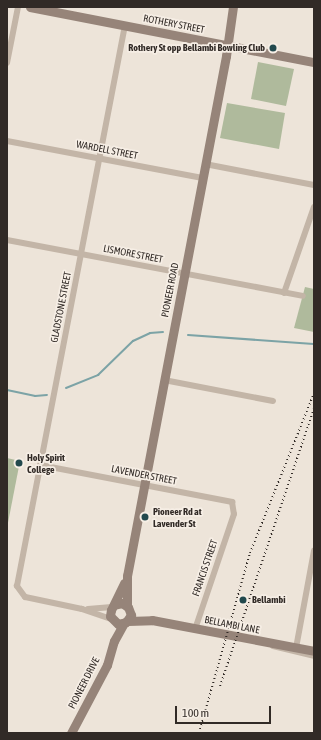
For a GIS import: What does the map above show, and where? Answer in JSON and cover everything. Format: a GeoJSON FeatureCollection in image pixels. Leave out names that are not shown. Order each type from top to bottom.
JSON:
{"type":"FeatureCollection","features":[{"type":"Feature","properties":{"kind":"main road","name":"ROTHERY STREET"},"geometry":{"type":"LineString","coordinates":[[30,7],[314,62]]}},
{"type":"Feature","properties":{"kind":"main road","name":"PIONEER ROAD"},"geometry":{"type":"LineString","coordinates":[[126,622],[128,607],[127,576],[206,164],[228,45],[233,7]]}},
{"type":"Feature","properties":{"kind":"main road","name":"PIONEER ROAD"},"geometry":{"type":"LineString","coordinates":[[112,620],[113,606],[127,576]]}},
{"type":"Feature","properties":{"kind":"main road"},"geometry":{"type":"LineString","coordinates":[[113,606],[119,603],[128,607]]}},
{"type":"Feature","properties":{"kind":"main road","name":"BELLAMBI LANE"},"geometry":{"type":"LineString","coordinates":[[128,607],[152,620]]}},
{"type":"Feature","properties":{"kind":"main road"},"geometry":{"type":"LineString","coordinates":[[112,620],[126,622]]}},
{"type":"Feature","properties":{"kind":"main road","name":"PIONEER DRIVE"},"geometry":{"type":"LineString","coordinates":[[112,620],[114,641]]}},
{"type":"Feature","properties":{"kind":"main road","name":"BELLAMBI LANE"},"geometry":{"type":"LineString","coordinates":[[126,622],[152,620],[312,652]]}},
{"type":"Feature","properties":{"kind":"main road","name":"PIONEER DRIVE"},"geometry":{"type":"LineString","coordinates":[[71,733],[107,665],[114,641],[126,622]]}},
{"type":"Feature","properties":{"kind":"street"},"geometry":{"type":"LineString","coordinates":[[7,63],[18,7]]}},
{"type":"Feature","properties":{"kind":"street","name":"GLADSTONE STREET"},"geometry":{"type":"LineString","coordinates":[[82,609],[35,601],[19,593],[17,586],[125,25]]}},
{"type":"Feature","properties":{"kind":"street","name":"WARDELL STREET"},"geometry":{"type":"LineString","coordinates":[[7,141],[203,178]]}},
{"type":"Feature","properties":{"kind":"street"},"geometry":{"type":"LineString","coordinates":[[206,164],[314,185]]}},
{"type":"Feature","properties":{"kind":"street"},"geometry":{"type":"LineString","coordinates":[[284,293],[314,207]]}},
{"type":"Feature","properties":{"kind":"street","name":"LISMORE STREET"},"geometry":{"type":"LineString","coordinates":[[7,240],[303,296]]}},
{"type":"Feature","properties":{"kind":"street"},"geometry":{"type":"LineString","coordinates":[[164,380],[272,401]]}},
{"type":"Feature","properties":{"kind":"street","name":"LAVENDER STREET"},"geometry":{"type":"LineString","coordinates":[[40,465],[228,500],[234,506],[234,514]]}},
{"type":"Feature","properties":{"kind":"street","name":"FRANCIS STREET"},"geometry":{"type":"LineString","coordinates":[[195,629],[234,514]]}},
{"type":"Feature","properties":{"kind":"street"},"geometry":{"type":"LineString","coordinates":[[296,648],[314,551]]}},
{"type":"Feature","properties":{"kind":"street"},"geometry":{"type":"LineString","coordinates":[[82,609],[113,606]]}},
{"type":"Feature","properties":{"kind":"street"},"geometry":{"type":"LineString","coordinates":[[82,609],[112,620]]}},
{"type":"Feature","properties":{"kind":"street"},"geometry":{"type":"LineString","coordinates":[[260,641],[282,650],[312,652]]}},
{"type":"Feature","properties":{"kind":"green space"},"geometry":{"type":"Polygon","coordinates":[[[258,62],[294,69],[286,106],[251,99],[258,62]]]}},
{"type":"Feature","properties":{"kind":"green space"},"geometry":{"type":"Polygon","coordinates":[[[227,103],[285,113],[279,149],[220,138],[227,103]]]}},
{"type":"Feature","properties":{"kind":"green space"},"geometry":{"type":"Polygon","coordinates":[[[305,287],[314,289],[314,332],[294,328],[305,287]]]}},
{"type":"Feature","properties":{"kind":"green space"},"geometry":{"type":"Polygon","coordinates":[[[7,458],[20,461],[7,528],[7,458]]]}},
{"type":"Feature","properties":{"kind":"waterway"},"geometry":{"type":"LineString","coordinates":[[66,388],[98,375],[133,341],[150,333],[163,332]]}},
{"type":"Feature","properties":{"kind":"waterway"},"geometry":{"type":"LineString","coordinates":[[188,335],[314,344]]}},
{"type":"Feature","properties":{"kind":"waterway"},"geometry":{"type":"LineString","coordinates":[[7,390],[35,396],[47,395]]}},
{"type":"Feature","properties":{"kind":"railway"},"geometry":{"type":"LineString","coordinates":[[199,733],[250,553],[314,393]]}},
{"type":"Feature","properties":{"kind":"railway"},"geometry":{"type":"LineString","coordinates":[[220,686],[314,409]]}},
{"type":"Feature","properties":{"kind":"place","name":"Rothery St opp Bellambi Bowling Club"},"geometry":{"type":"Point","coordinates":[273,48]}},
{"type":"Feature","properties":{"kind":"place","name":"Holy Spirit College"},"geometry":{"type":"Point","coordinates":[19,463]}},
{"type":"Feature","properties":{"kind":"place","name":"Pioneer Rd at Lavender St"},"geometry":{"type":"Point","coordinates":[145,517]}},
{"type":"Feature","properties":{"kind":"place","name":"Bellambi"},"geometry":{"type":"Point","coordinates":[243,600]}}]}
